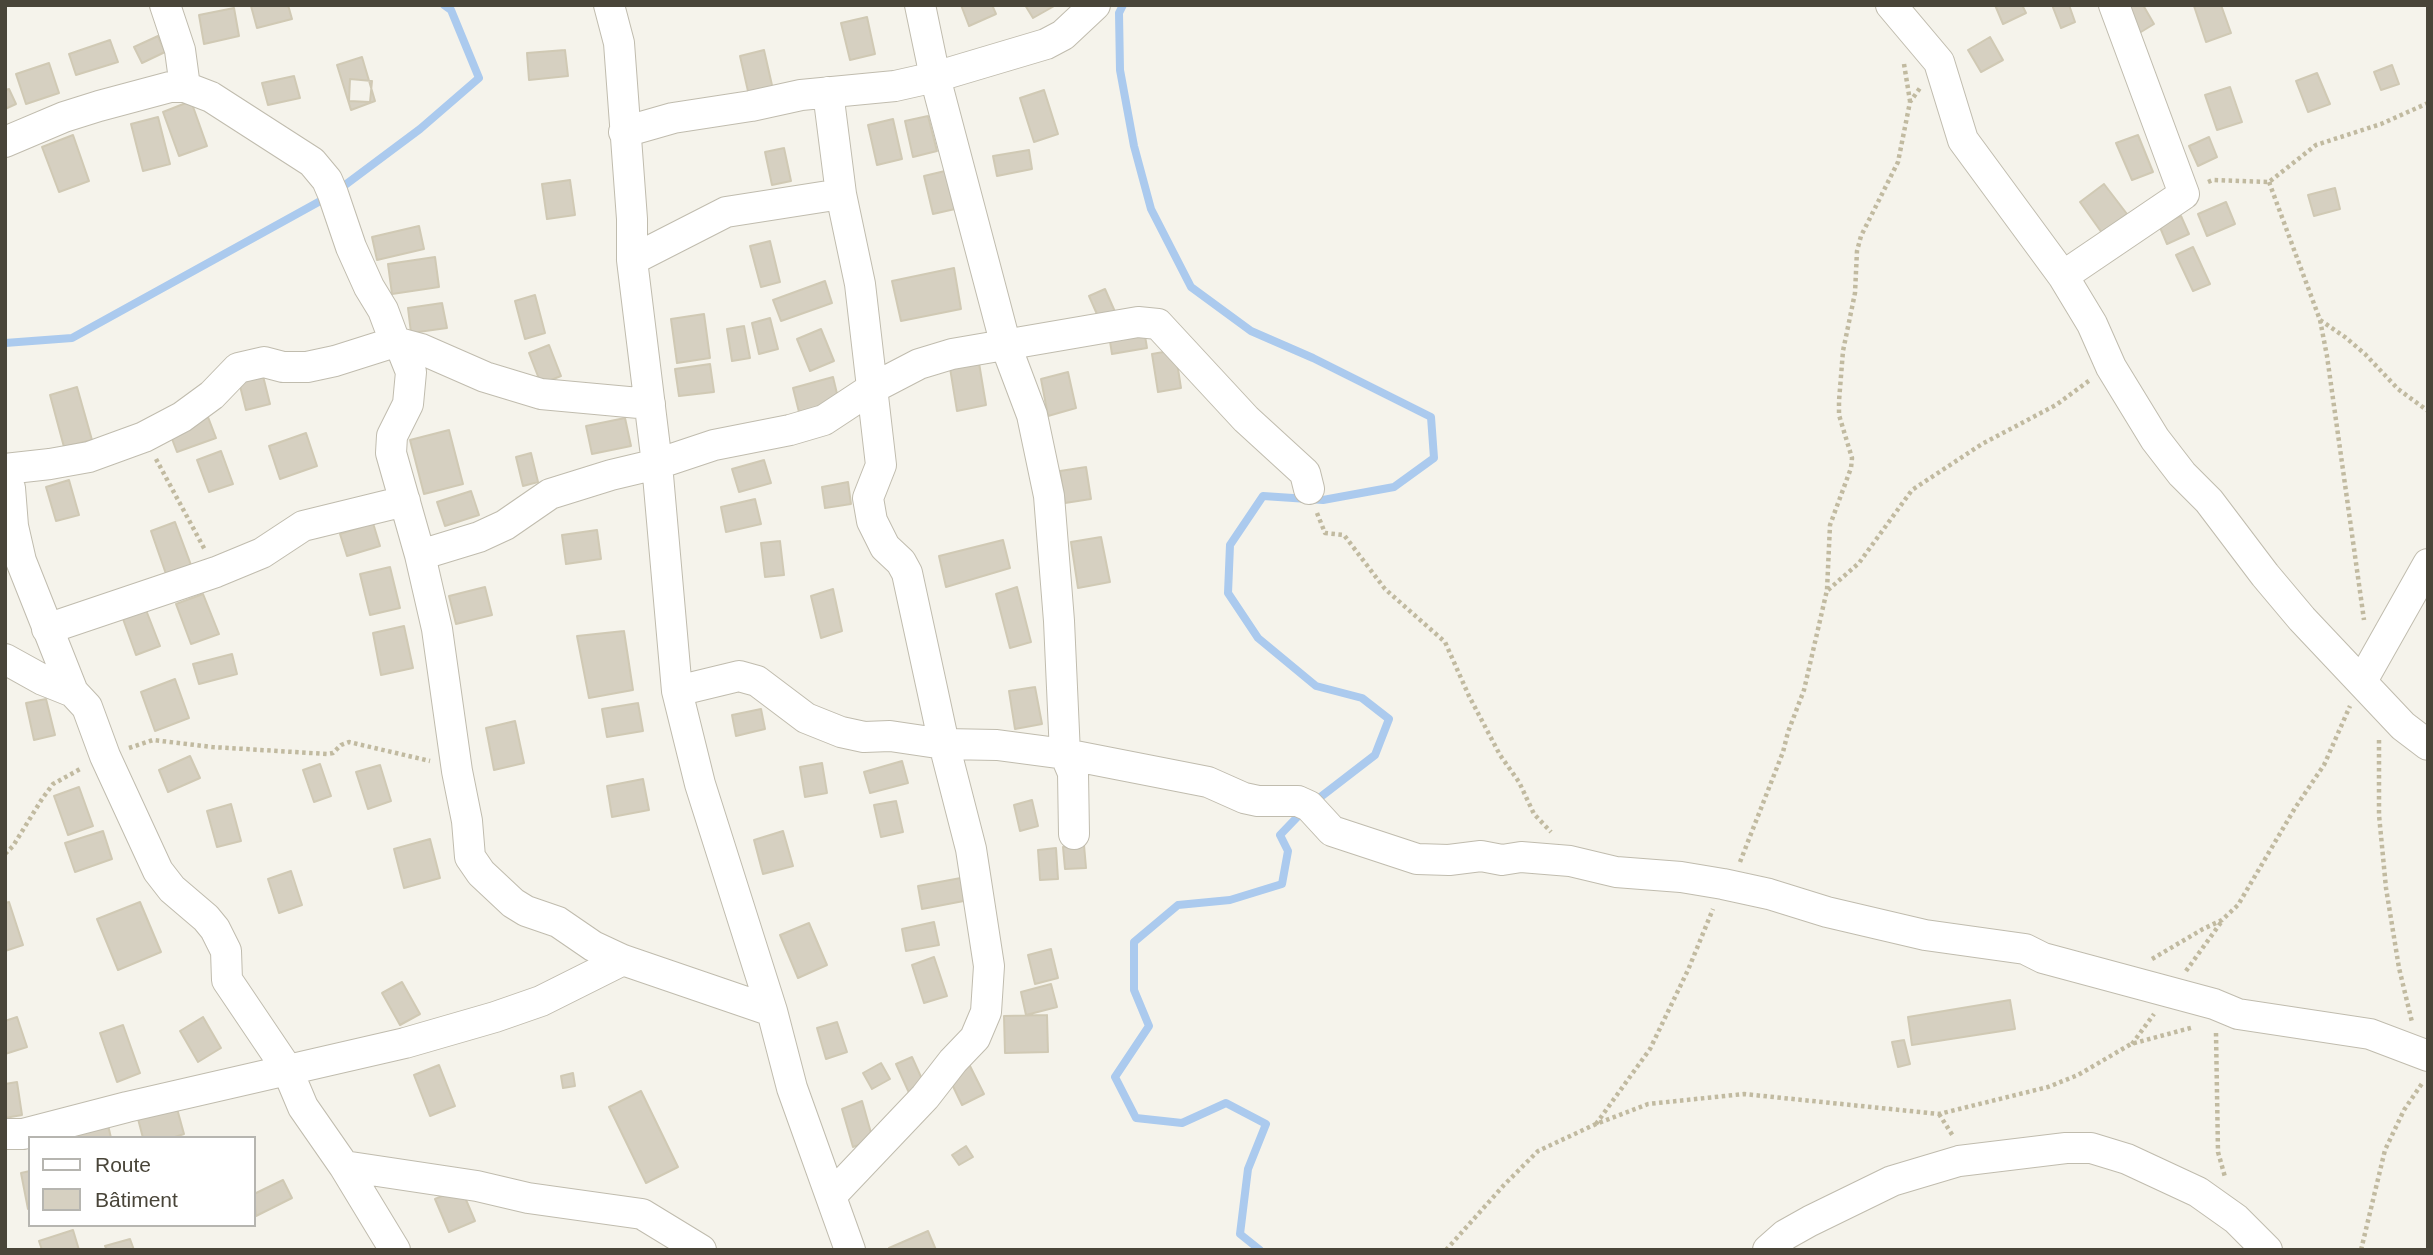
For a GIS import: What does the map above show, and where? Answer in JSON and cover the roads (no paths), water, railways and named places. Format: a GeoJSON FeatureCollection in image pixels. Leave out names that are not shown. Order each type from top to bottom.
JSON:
{"type":"FeatureCollection","features":[{"type":"Feature","properties":{"kind":"street"},"geometry":{"type":"LineString","coordinates":[[165,5],[180,51],[185,87]]}},
{"type":"Feature","properties":{"kind":"street"},"geometry":{"type":"LineString","coordinates":[[610,5],[619,43],[632,219],[632,260],[657,464],[677,691],[700,784],[772,1011],[792,1088],[850,1250]]}},
{"type":"Feature","properties":{"kind":"street"},"geometry":{"type":"LineString","coordinates":[[920,5],[1006,346],[1032,415],[1049,496],[1059,621],[1065,754],[1073,773],[1074,834]]}},
{"type":"Feature","properties":{"kind":"street"},"geometry":{"type":"LineString","coordinates":[[624,132],[673,118],[828,92],[895,86],[936,77],[1046,44],[1063,35],[1095,5]]}},
{"type":"Feature","properties":{"kind":"street"},"geometry":{"type":"LineString","coordinates":[[1891,5],[1940,62],[1963,140],[2063,276],[2155,439],[2302,618],[2372,679],[2403,726],[2428,745]]}},
{"type":"Feature","properties":{"kind":"street"},"geometry":{"type":"LineString","coordinates":[[2063,276],[2184,194],[2114,5]]}},
{"type":"Feature","properties":{"kind":"street"},"geometry":{"type":"LineString","coordinates":[[5,142],[64,117],[99,106],[170,87],[185,87],[211,97],[313,162],[327,180],[351,247],[411,372],[408,404],[392,436],[391,453],[420,555],[437,629],[457,771],[467,821],[470,857],[481,873],[513,903],[526,911],[558,922],[593,946],[623,960],[772,1011]]}},
{"type":"Feature","properties":{"kind":"street"},"geometry":{"type":"LineString","coordinates":[[828,92],[841,194],[860,284],[881,465],[868,498],[872,521],[885,547],[901,562],[907,573],[944,744],[971,849],[989,966],[986,1012],[975,1038],[925,1097],[831,1196]]}},
{"type":"Feature","properties":{"kind":"street"},"geometry":{"type":"LineString","coordinates":[[632,260],[726,212],[841,194]]}},
{"type":"Feature","properties":{"kind":"street"},"geometry":{"type":"LineString","coordinates":[[420,555],[479,537],[505,525],[550,494],[714,445],[790,430],[824,420],[871,388],[919,364],[952,354],[1138,322],[1158,324],[1246,419],[1305,473],[1312,500]]}},
{"type":"Feature","properties":{"kind":"street"},"geometry":{"type":"LineString","coordinates":[[5,469],[89,457],[144,437],[182,417],[212,395],[238,368],[264,362],[283,367],[307,368],[395,342],[421,349],[485,377],[541,394],[650,404]]}},
{"type":"Feature","properties":{"kind":"street"},"geometry":{"type":"LineString","coordinates":[[5,480],[10,488],[13,526],[21,561],[47,629],[74,692],[87,707],[105,756],[158,871],[172,889],[215,929],[226,951],[227,980],[287,1069],[303,1107],[344,1166],[395,1250]]}},
{"type":"Feature","properties":{"kind":"street"},"geometry":{"type":"LineString","coordinates":[[47,629],[216,572],[262,553],[303,526],[405,501]]}},
{"type":"Feature","properties":{"kind":"street"},"geometry":{"type":"LineString","coordinates":[[2372,679],[2428,564]]}},
{"type":"Feature","properties":{"kind":"street"},"geometry":{"type":"LineString","coordinates":[[5,659],[43,680],[74,692]]}},
{"type":"Feature","properties":{"kind":"street"},"geometry":{"type":"LineString","coordinates":[[677,691],[739,676],[757,681],[806,718],[841,732],[864,737],[890,736],[944,744],[998,745],[1065,754],[1208,782],[1244,798],[1258,801],[1298,801],[1309,806],[1332,831],[1417,859],[1448,860],[1481,856],[1502,860],[1521,857],[1570,861],[1616,872],[1681,877],[1723,884],[1925,935],[2025,949],[2043,958],[2214,1004],[2228,1017],[2370,1034],[2424,1055]]}},
{"type":"Feature","properties":{"kind":"street"},"geometry":{"type":"LineString","coordinates":[[5,1134],[23,1134],[127,1107],[405,1043],[541,1001],[623,960]]}},
{"type":"Feature","properties":{"kind":"street"},"geometry":{"type":"LineString","coordinates":[[1768,1250],[1785,1235],[1810,1220],[1892,1181],[1959,1161],[2066,1148],[2091,1148],[2127,1159],[2198,1192],[2236,1219],[2266,1250]]}},
{"type":"Feature","properties":{"kind":"street"},"geometry":{"type":"LineString","coordinates":[[344,1166],[477,1186],[528,1198],[642,1214],[701,1250]]}},
{"type":"Feature","properties":{"kind":"waterway"},"geometry":{"type":"LineString","coordinates":[[5,343],[72,338],[333,194],[420,129],[479,78],[451,10],[444,5]]}},
{"type":"Feature","properties":{"kind":"waterway"},"geometry":{"type":"LineString","coordinates":[[1123,5],[1119,13],[1120,70],[1134,146],[1151,209],[1191,287],[1251,331],[1313,358],[1431,417],[1434,458],[1394,487],[1323,500],[1263,496],[1230,545],[1228,593],[1258,638],[1316,686],[1362,698],[1389,719],[1375,755],[1314,802]]}},
{"type":"Feature","properties":{"kind":"waterway"},"geometry":{"type":"LineString","coordinates":[[1260,1250],[1240,1234],[1248,1169],[1266,1124],[1226,1103],[1182,1123],[1136,1118],[1115,1077],[1149,1026],[1134,990],[1134,942],[1178,905],[1230,900],[1282,884],[1288,851],[1280,835],[1304,810]]}}]}
